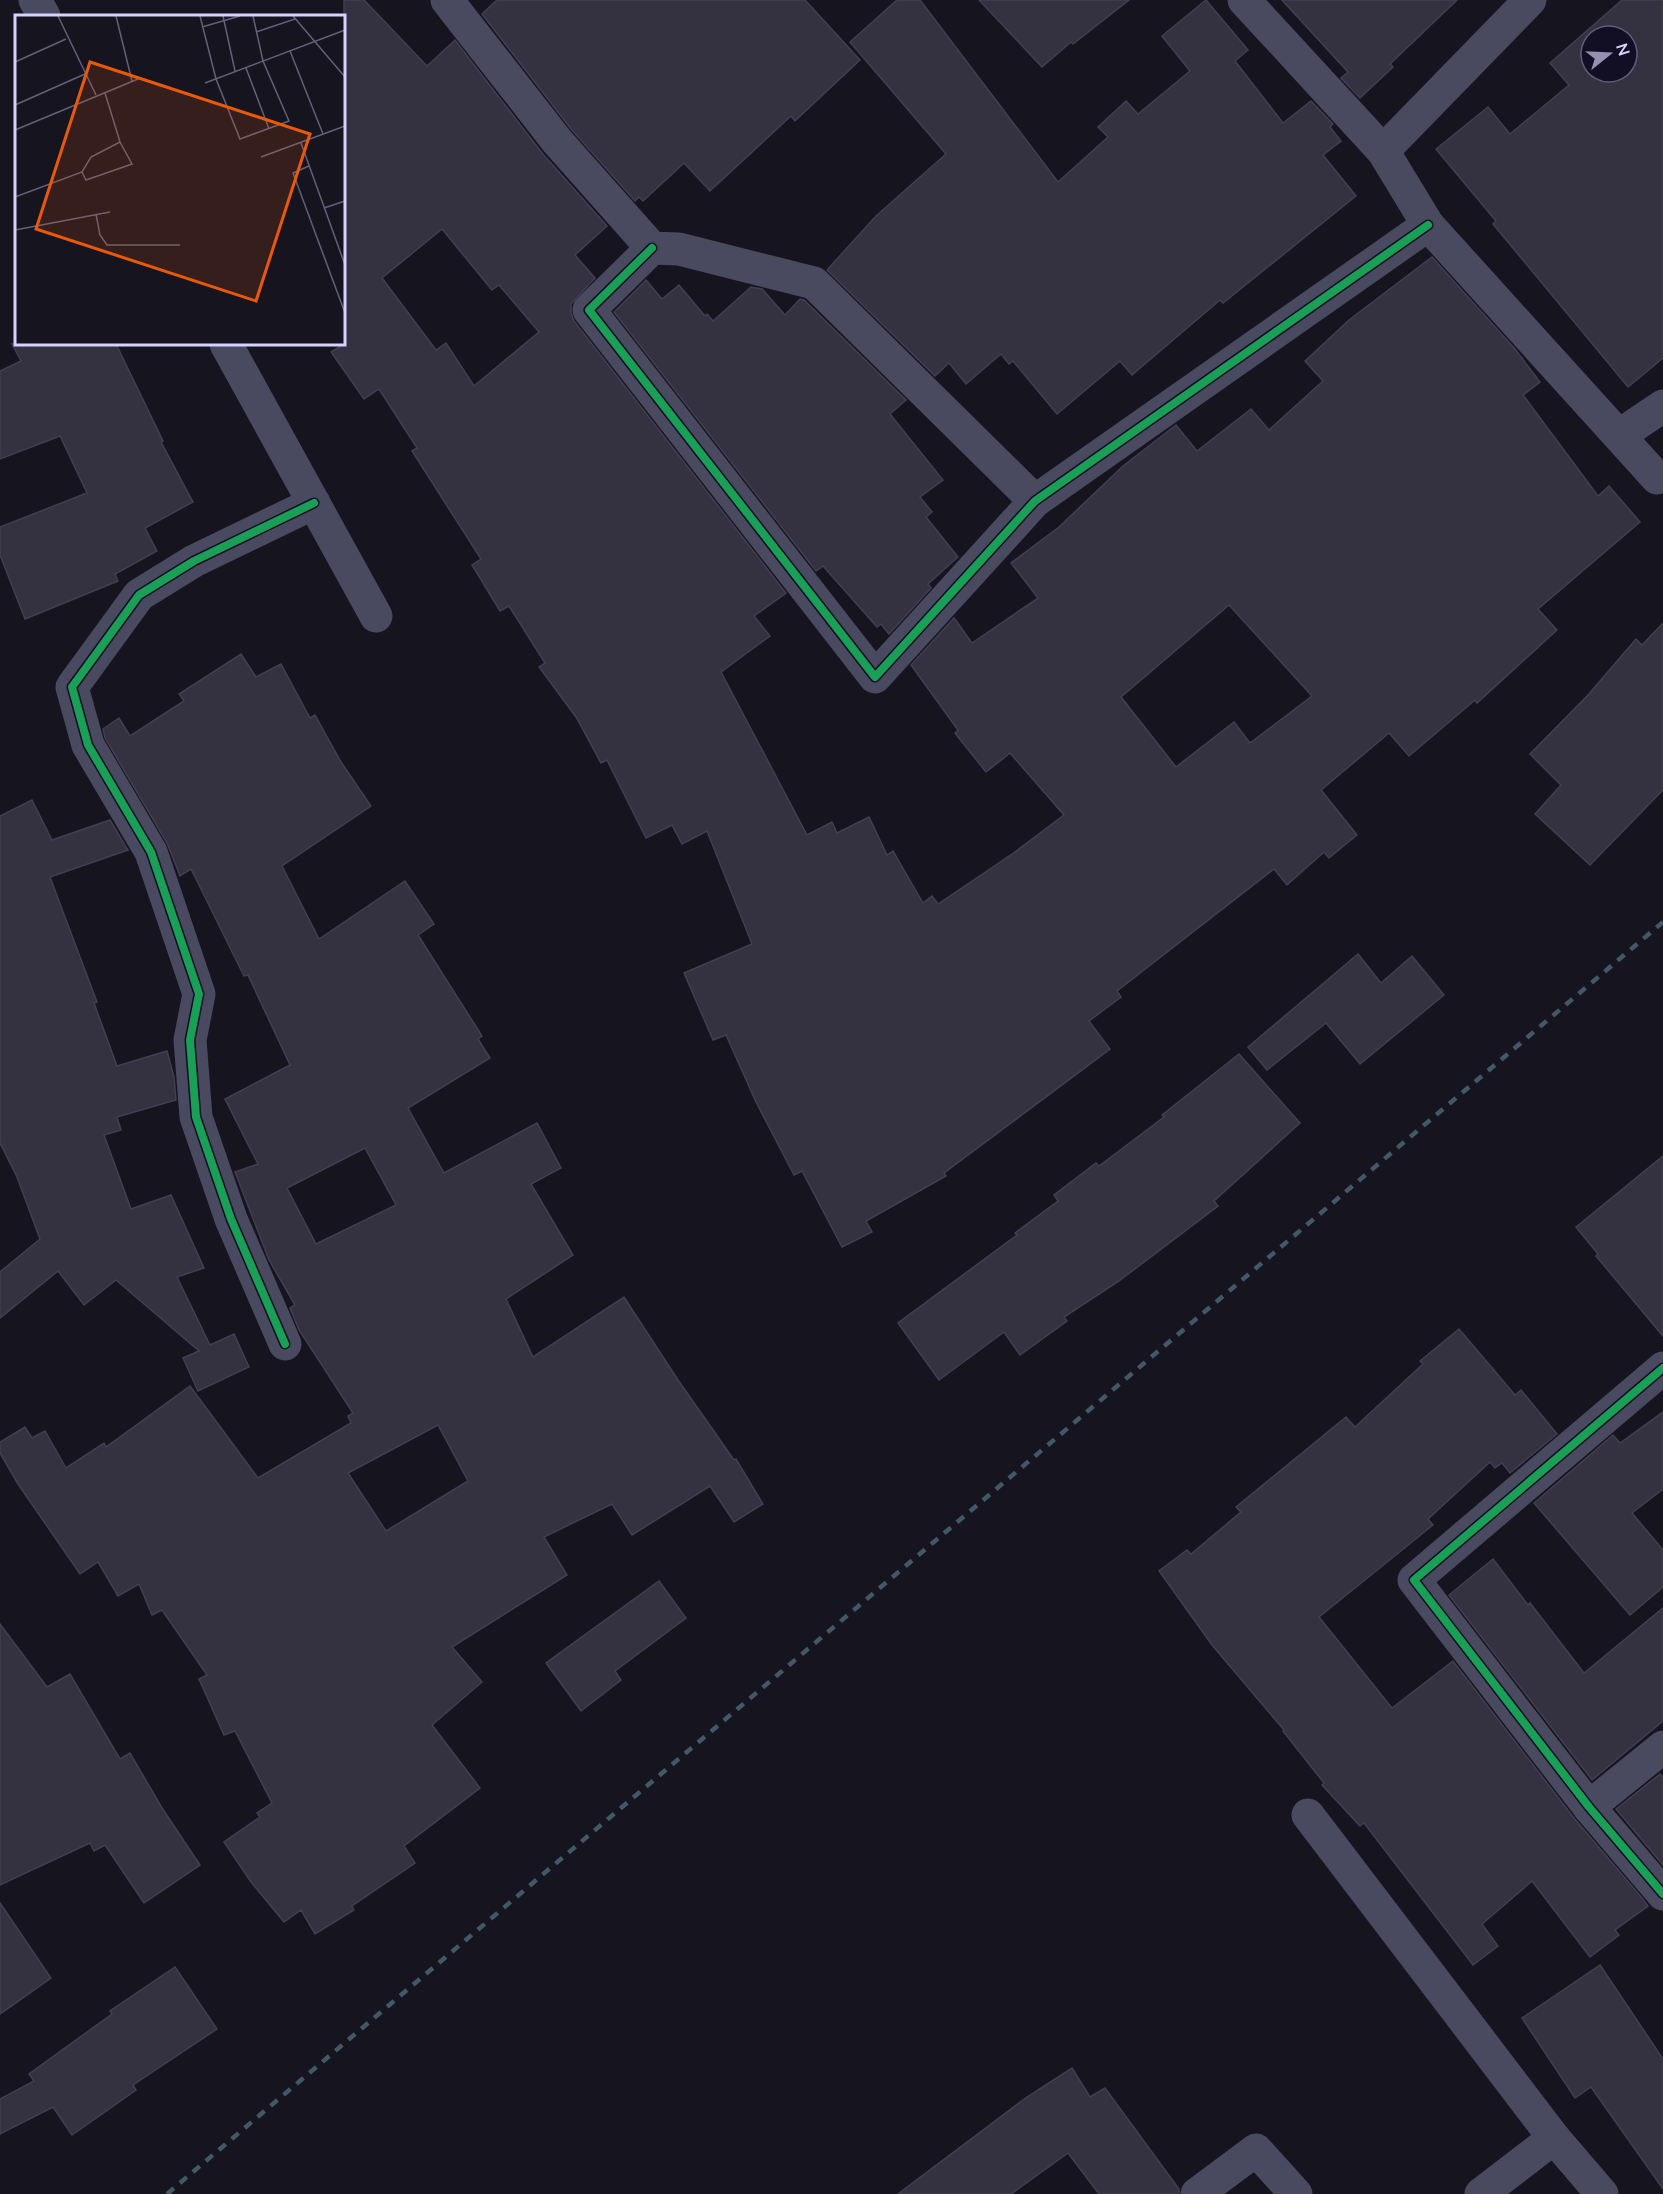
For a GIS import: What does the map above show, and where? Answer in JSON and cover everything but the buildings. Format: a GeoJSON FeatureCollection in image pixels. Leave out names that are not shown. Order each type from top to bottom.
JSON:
{"type":"FeatureCollection","features":[{"type":"Feature","properties":{"kind":"street"},"geometry":{"type":"LineString","coordinates":[[35,0],[43,15]]}},
{"type":"Feature","properties":{"kind":"street"},"geometry":{"type":"LineString","coordinates":[[447,0],[557,141],[652,248],[679,249],[814,283],[1035,501]]}},
{"type":"Feature","properties":{"kind":"street"},"geometry":{"type":"LineString","coordinates":[[1244,0],[1383,151],[1428,225],[1658,478]]}},
{"type":"Feature","properties":{"kind":"street"},"geometry":{"type":"LineString","coordinates":[[1383,151],[1530,0]]}},
{"type":"Feature","properties":{"kind":"street"},"geometry":{"type":"LineString","coordinates":[[652,248],[589,310],[875,676],[1035,501],[1428,225]]}},
{"type":"Feature","properties":{"kind":"street"},"geometry":{"type":"LineString","coordinates":[[227,345],[376,616]]}},
{"type":"Feature","properties":{"kind":"street"},"geometry":{"type":"LineString","coordinates":[[1620,435],[1663,406]]}},
{"type":"Feature","properties":{"kind":"street"},"geometry":{"type":"LineString","coordinates":[[285,1344],[231,1219],[196,1117],[189,1040],[199,994],[151,852],[88,745],[72,687],[139,595],[194,561],[314,503]]}},
{"type":"Feature","properties":{"kind":"street"},"geometry":{"type":"LineString","coordinates":[[1663,1368],[1414,1580],[1589,1808],[1663,1894]]}},
{"type":"Feature","properties":{"kind":"street"},"geometry":{"type":"LineString","coordinates":[[1589,1808],[1663,1747]]}},
{"type":"Feature","properties":{"kind":"street"},"geometry":{"type":"LineString","coordinates":[[1308,1815],[1554,2138],[1602,2194]]}},
{"type":"Feature","properties":{"kind":"street"},"geometry":{"type":"LineString","coordinates":[[1481,2194],[1554,2138]]}},
{"type":"Feature","properties":{"kind":"street"},"geometry":{"type":"LineString","coordinates":[[1197,2194],[1256,2150],[1296,2194]]}},
{"type":"Feature","properties":{"kind":"railway"},"geometry":{"type":"LineString","coordinates":[[167,2194],[1663,922]]}},
{"type":"Feature","properties":{"kind":"cycle path"},"geometry":{"type":"LineString","coordinates":[[652,248],[589,310],[875,677],[1035,501],[1428,225]]}},
{"type":"Feature","properties":{"kind":"cycle path"},"geometry":{"type":"LineString","coordinates":[[285,1344],[231,1219],[196,1117],[190,1040],[199,994],[151,852],[88,745],[72,687],[139,595],[194,561],[314,503]]}},
{"type":"Feature","properties":{"kind":"cycle path"},"geometry":{"type":"LineString","coordinates":[[1663,1368],[1414,1580],[1589,1807],[1663,1894]]}}]}
